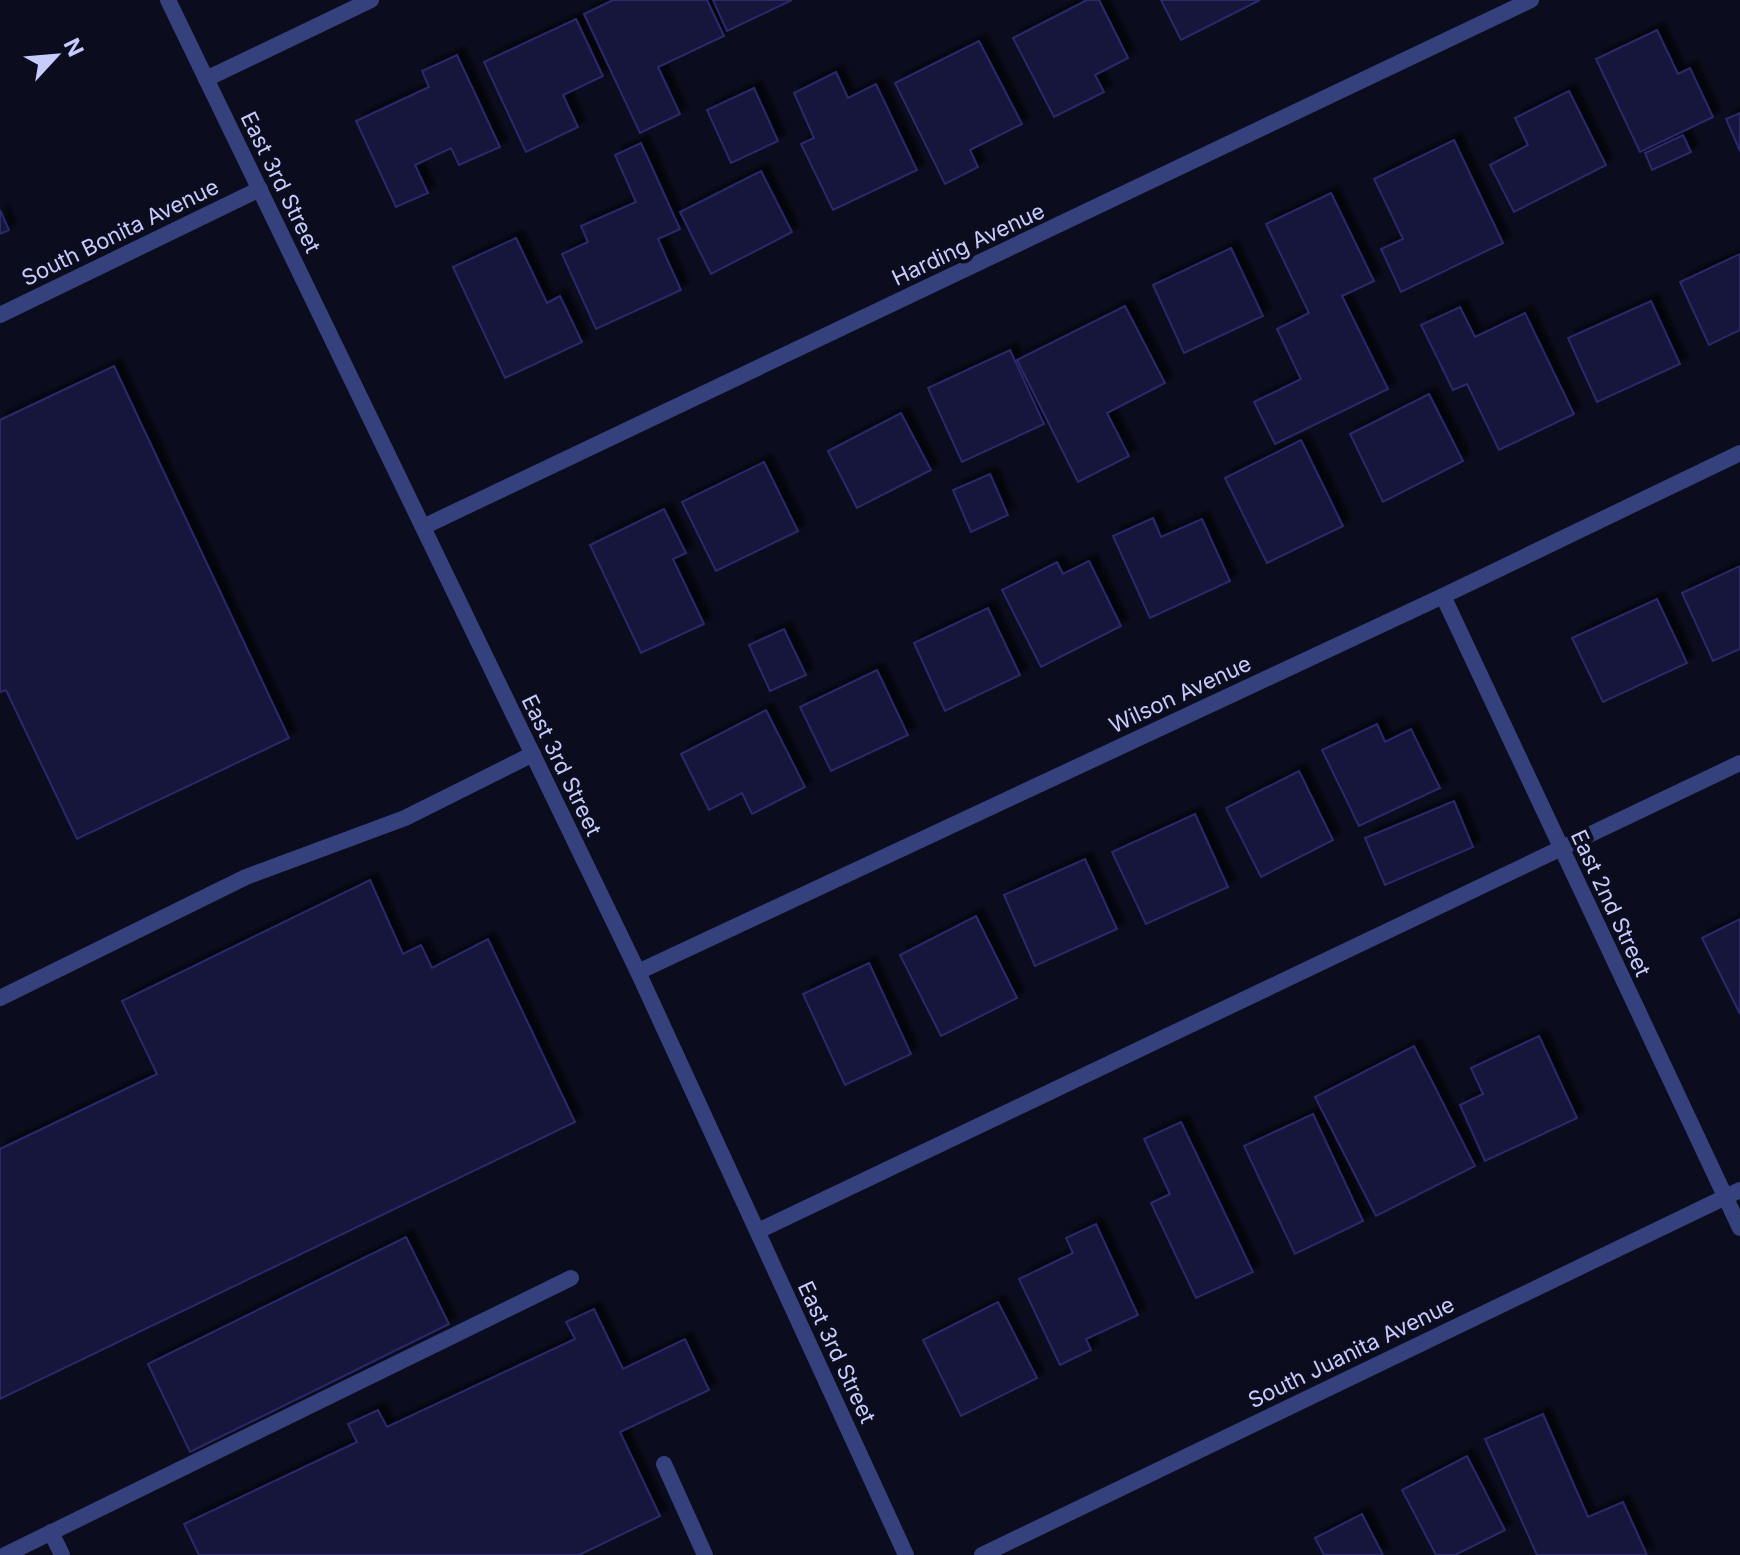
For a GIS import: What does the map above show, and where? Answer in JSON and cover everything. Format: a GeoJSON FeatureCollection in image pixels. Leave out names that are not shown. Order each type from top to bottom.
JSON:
{"type":"FeatureCollection","features":[{"type":"Feature","properties":{"kind":"street","name":"East 3rd Street"},"geometry":{"type":"LineString","coordinates":[[168,0],[638,972],[906,1555]]}},
{"type":"Feature","properties":{"kind":"street"},"geometry":{"type":"LineString","coordinates":[[206,79],[371,0]]}},
{"type":"Feature","properties":{"kind":"street","name":"Harding Avenue"},"geometry":{"type":"LineString","coordinates":[[423,527],[1531,0]]}},
{"type":"Feature","properties":{"kind":"street","name":"South Bonita Avenue"},"geometry":{"type":"LineString","coordinates":[[0,315],[260,189]]}},
{"type":"Feature","properties":{"kind":"street","name":"Wilson Avenue"},"geometry":{"type":"LineString","coordinates":[[638,972],[1443,596],[1740,453]]}},
{"type":"Feature","properties":{"kind":"street","name":"East 2nd Street"},"geometry":{"type":"LineString","coordinates":[[1443,596],[1561,848],[1733,1193],[1740,1228]]}},
{"type":"Feature","properties":{"kind":"street"},"geometry":{"type":"LineString","coordinates":[[0,998],[246,877],[405,818],[533,754]]}},
{"type":"Feature","properties":{"kind":"street"},"geometry":{"type":"LineString","coordinates":[[758,1231],[1740,763]]}},
{"type":"Feature","properties":{"kind":"street","name":"South Juanita Avenue"},"geometry":{"type":"LineString","coordinates":[[982,1555],[1733,1193]]}},
{"type":"Feature","properties":{"kind":"street"},"geometry":{"type":"LineString","coordinates":[[5,1555],[571,1278]]}},
{"type":"Feature","properties":{"kind":"street"},"geometry":{"type":"LineString","coordinates":[[664,1464],[705,1555]]}},
{"type":"Feature","properties":{"kind":"street"},"geometry":{"type":"LineString","coordinates":[[51,1532],[62,1555]]}},
{"type":"Feature","properties":{"kind":"building"},"geometry":{"type":"Polygon","coordinates":[[[613,0],[707,0],[724,36],[658,67],[680,114],[640,133],[584,14],[613,0]]]}},
{"type":"Feature","properties":{"kind":"building"},"geometry":{"type":"Polygon","coordinates":[[[713,0],[792,0],[727,31],[713,0]]]}},
{"type":"Feature","properties":{"kind":"building"},"geometry":{"type":"Polygon","coordinates":[[[1087,0],[1099,0],[1128,58],[1095,75],[1104,92],[1054,117],[1013,38],[1087,0]]]}},
{"type":"Feature","properties":{"kind":"building"},"geometry":{"type":"Polygon","coordinates":[[[1161,0],[1260,0],[1181,40],[1161,0]]]}},
{"type":"Feature","properties":{"kind":"building"},"geometry":{"type":"Polygon","coordinates":[[[576,19],[603,76],[563,95],[578,127],[526,152],[484,62],[576,19]]]}},
{"type":"Feature","properties":{"kind":"building"},"geometry":{"type":"Polygon","coordinates":[[[1657,30],[1678,74],[1690,68],[1713,117],[1640,152],[1596,59],[1657,30]]]}},
{"type":"Feature","properties":{"kind":"building"},"geometry":{"type":"Polygon","coordinates":[[[979,41],[1022,124],[970,150],[978,167],[945,184],[895,83],[979,41]]]}},
{"type":"Feature","properties":{"kind":"building"},"geometry":{"type":"Polygon","coordinates":[[[457,55],[500,147],[459,165],[451,148],[415,165],[428,193],[396,207],[356,121],[429,87],[422,71],[457,55]]]}},
{"type":"Feature","properties":{"kind":"building"},"geometry":{"type":"Polygon","coordinates":[[[836,72],[848,98],[876,84],[917,170],[833,210],[801,144],[814,138],[794,93],[836,72]]]}},
{"type":"Feature","properties":{"kind":"building"},"geometry":{"type":"Polygon","coordinates":[[[754,88],[778,141],[731,163],[707,110],[754,88]]]}},
{"type":"Feature","properties":{"kind":"building"},"geometry":{"type":"Polygon","coordinates":[[[1569,91],[1606,165],[1514,212],[1490,165],[1528,145],[1515,118],[1569,91]]]}},
{"type":"Feature","properties":{"kind":"building"},"geometry":{"type":"Polygon","coordinates":[[[1740,113],[1740,151],[1726,119],[1740,113]]]}},
{"type":"Feature","properties":{"kind":"building"},"geometry":{"type":"Polygon","coordinates":[[[1683,135],[1691,152],[1652,170],[1645,153],[1683,135]]]}},
{"type":"Feature","properties":{"kind":"building"},"geometry":{"type":"Polygon","coordinates":[[[1454,140],[1503,243],[1401,292],[1381,249],[1403,239],[1374,179],[1454,140]]]}},
{"type":"Feature","properties":{"kind":"building"},"geometry":{"type":"Polygon","coordinates":[[[641,143],[680,229],[658,239],[681,290],[596,329],[562,254],[588,242],[581,226],[636,202],[615,155],[641,143]]]}},
{"type":"Feature","properties":{"kind":"building"},"geometry":{"type":"Polygon","coordinates":[[[761,171],[792,232],[711,274],[680,212],[761,171]]]}},
{"type":"Feature","properties":{"kind":"building"},"geometry":{"type":"Polygon","coordinates":[[[1331,193],[1374,281],[1342,296],[1388,389],[1275,444],[1254,402],[1301,379],[1277,329],[1309,313],[1266,224],[1331,193]]]}},
{"type":"Feature","properties":{"kind":"building"},"geometry":{"type":"Polygon","coordinates":[[[0,210],[9,230],[0,234],[0,210]]]}},
{"type":"Feature","properties":{"kind":"building"},"geometry":{"type":"Polygon","coordinates":[[[516,238],[547,303],[560,296],[582,342],[505,378],[453,267],[516,238]]]}},
{"type":"Feature","properties":{"kind":"building"},"geometry":{"type":"Polygon","coordinates":[[[1231,248],[1263,316],[1184,353],[1153,285],[1231,248]]]}},
{"type":"Feature","properties":{"kind":"building"},"geometry":{"type":"Polygon","coordinates":[[[1740,254],[1740,330],[1709,345],[1680,282],[1740,254]]]}},
{"type":"Feature","properties":{"kind":"building"},"geometry":{"type":"Polygon","coordinates":[[[1651,301],[1680,364],[1597,402],[1568,338],[1651,301]]]}},
{"type":"Feature","properties":{"kind":"building"},"geometry":{"type":"Polygon","coordinates":[[[1125,306],[1165,383],[1107,413],[1129,456],[1078,482],[1017,360],[1125,306]]]}},
{"type":"Feature","properties":{"kind":"building"},"geometry":{"type":"Polygon","coordinates":[[[1460,307],[1475,337],[1525,313],[1574,414],[1499,450],[1467,384],[1453,390],[1421,325],[1460,307]]]}},
{"type":"Feature","properties":{"kind":"building"},"geometry":{"type":"Polygon","coordinates":[[[1010,350],[1044,424],[962,462],[928,388],[1010,350]]]}},
{"type":"Feature","properties":{"kind":"building"},"geometry":{"type":"Polygon","coordinates":[[[114,366],[289,738],[77,839],[6,690],[0,692],[0,420],[114,366]]]}},
{"type":"Feature","properties":{"kind":"building"},"geometry":{"type":"Polygon","coordinates":[[[1429,394],[1463,461],[1383,502],[1350,434],[1429,394]]]}},
{"type":"Feature","properties":{"kind":"building"},"geometry":{"type":"Polygon","coordinates":[[[901,413],[931,470],[857,508],[828,451],[901,413]]]}},
{"type":"Feature","properties":{"kind":"building"},"geometry":{"type":"Polygon","coordinates":[[[1301,440],[1343,526],[1267,563],[1225,478],[1301,440]]]}},
{"type":"Feature","properties":{"kind":"building"},"geometry":{"type":"Polygon","coordinates":[[[764,462],[798,531],[716,571],[682,502],[764,462]]]}},
{"type":"Feature","properties":{"kind":"building"},"geometry":{"type":"Polygon","coordinates":[[[990,474],[1008,515],[971,532],[953,490],[990,474]]]}},
{"type":"Feature","properties":{"kind":"building"},"geometry":{"type":"Polygon","coordinates":[[[664,509],[686,553],[673,559],[704,624],[641,653],[590,545],[664,509]]]}},
{"type":"Feature","properties":{"kind":"building"},"geometry":{"type":"Polygon","coordinates":[[[1153,518],[1161,537],[1202,519],[1230,581],[1150,618],[1113,536],[1153,518]]]}},
{"type":"Feature","properties":{"kind":"building"},"geometry":{"type":"Polygon","coordinates":[[[1089,561],[1121,626],[1041,667],[1002,590],[1057,562],[1063,574],[1089,561]]]}},
{"type":"Feature","properties":{"kind":"building"},"geometry":{"type":"Polygon","coordinates":[[[1740,566],[1740,649],[1713,661],[1682,593],[1740,566]]]}},
{"type":"Feature","properties":{"kind":"building"},"geometry":{"type":"Polygon","coordinates":[[[1657,599],[1687,663],[1603,702],[1572,638],[1657,599]]]}},
{"type":"Feature","properties":{"kind":"building"},"geometry":{"type":"Polygon","coordinates":[[[988,608],[1020,675],[945,711],[914,643],[988,608]]]}},
{"type":"Feature","properties":{"kind":"building"},"geometry":{"type":"Polygon","coordinates":[[[784,629],[806,675],[770,691],[749,645],[784,629]]]}},
{"type":"Feature","properties":{"kind":"building"},"geometry":{"type":"Polygon","coordinates":[[[877,670],[908,735],[831,771],[800,707],[877,670]]]}},
{"type":"Feature","properties":{"kind":"building"},"geometry":{"type":"Polygon","coordinates":[[[766,710],[805,787],[752,814],[742,793],[709,810],[681,754],[766,710]]]}},
{"type":"Feature","properties":{"kind":"building"},"geometry":{"type":"Polygon","coordinates":[[[1377,724],[1385,742],[1411,729],[1440,788],[1359,826],[1322,750],[1377,724]]]}},
{"type":"Feature","properties":{"kind":"building"},"geometry":{"type":"Polygon","coordinates":[[[1299,771],[1333,840],[1261,877],[1226,808],[1299,771]]]}},
{"type":"Feature","properties":{"kind":"building"},"geometry":{"type":"Polygon","coordinates":[[[1454,801],[1473,847],[1385,885],[1365,838],[1454,801]]]}},
{"type":"Feature","properties":{"kind":"building"},"geometry":{"type":"Polygon","coordinates":[[[1195,814],[1228,887],[1146,924],[1112,852],[1195,814]]]}},
{"type":"Feature","properties":{"kind":"building"},"geometry":{"type":"Polygon","coordinates":[[[1085,859],[1117,929],[1035,966],[1004,895],[1085,859]]]}},
{"type":"Feature","properties":{"kind":"building"},"geometry":{"type":"Polygon","coordinates":[[[370,880],[403,954],[421,945],[432,968],[488,939],[575,1122],[0,1399],[0,1149],[157,1074],[122,1001],[370,880]]]}},
{"type":"Feature","properties":{"kind":"building"},"geometry":{"type":"Polygon","coordinates":[[[976,916],[1017,998],[941,1036],[900,955],[976,916]]]}},
{"type":"Feature","properties":{"kind":"building"},"geometry":{"type":"Polygon","coordinates":[[[1740,919],[1740,1014],[1702,938],[1740,919]]]}},
{"type":"Feature","properties":{"kind":"building"},"geometry":{"type":"Polygon","coordinates":[[[869,963],[911,1054],[845,1085],[803,994],[869,963]]]}},
{"type":"Feature","properties":{"kind":"building"},"geometry":{"type":"Polygon","coordinates":[[[1539,1036],[1577,1118],[1485,1161],[1460,1105],[1483,1094],[1471,1068],[1539,1036]]]}},
{"type":"Feature","properties":{"kind":"building"},"geometry":{"type":"Polygon","coordinates":[[[1414,1046],[1475,1166],[1376,1216],[1315,1097],[1414,1046]]]}},
{"type":"Feature","properties":{"kind":"building"},"geometry":{"type":"Polygon","coordinates":[[[1313,1114],[1363,1221],[1295,1254],[1244,1146],[1313,1114]]]}},
{"type":"Feature","properties":{"kind":"building"},"geometry":{"type":"Polygon","coordinates":[[[1181,1122],[1253,1272],[1196,1298],[1151,1203],[1170,1194],[1144,1139],[1181,1122]]]}},
{"type":"Feature","properties":{"kind":"building"},"geometry":{"type":"Polygon","coordinates":[[[1096,1224],[1138,1315],[1086,1339],[1091,1350],[1060,1365],[1019,1279],[1073,1253],[1066,1238],[1096,1224]]]}},
{"type":"Feature","properties":{"kind":"building"},"geometry":{"type":"Polygon","coordinates":[[[406,1237],[449,1324],[190,1452],[148,1364],[406,1237]]]}},
{"type":"Feature","properties":{"kind":"building"},"geometry":{"type":"Polygon","coordinates":[[[998,1302],[1037,1378],[961,1416],[923,1340],[998,1302]]]}},
{"type":"Feature","properties":{"kind":"building"},"geometry":{"type":"Polygon","coordinates":[[[594,1309],[623,1369],[685,1339],[709,1390],[620,1432],[660,1516],[579,1555],[199,1555],[184,1524],[357,1442],[348,1424],[378,1410],[387,1427],[575,1339],[566,1322],[594,1309]]]}},
{"type":"Feature","properties":{"kind":"building"},"geometry":{"type":"Polygon","coordinates":[[[1543,1414],[1588,1517],[1623,1502],[1647,1555],[1537,1555],[1485,1439],[1543,1414]]]}},
{"type":"Feature","properties":{"kind":"building"},"geometry":{"type":"Polygon","coordinates":[[[1467,1456],[1505,1530],[1455,1555],[1436,1555],[1402,1490],[1467,1456]]]}},
{"type":"Feature","properties":{"kind":"building"},"geometry":{"type":"Polygon","coordinates":[[[1362,1514],[1383,1555],[1324,1555],[1315,1538],[1362,1514]]]}}]}
